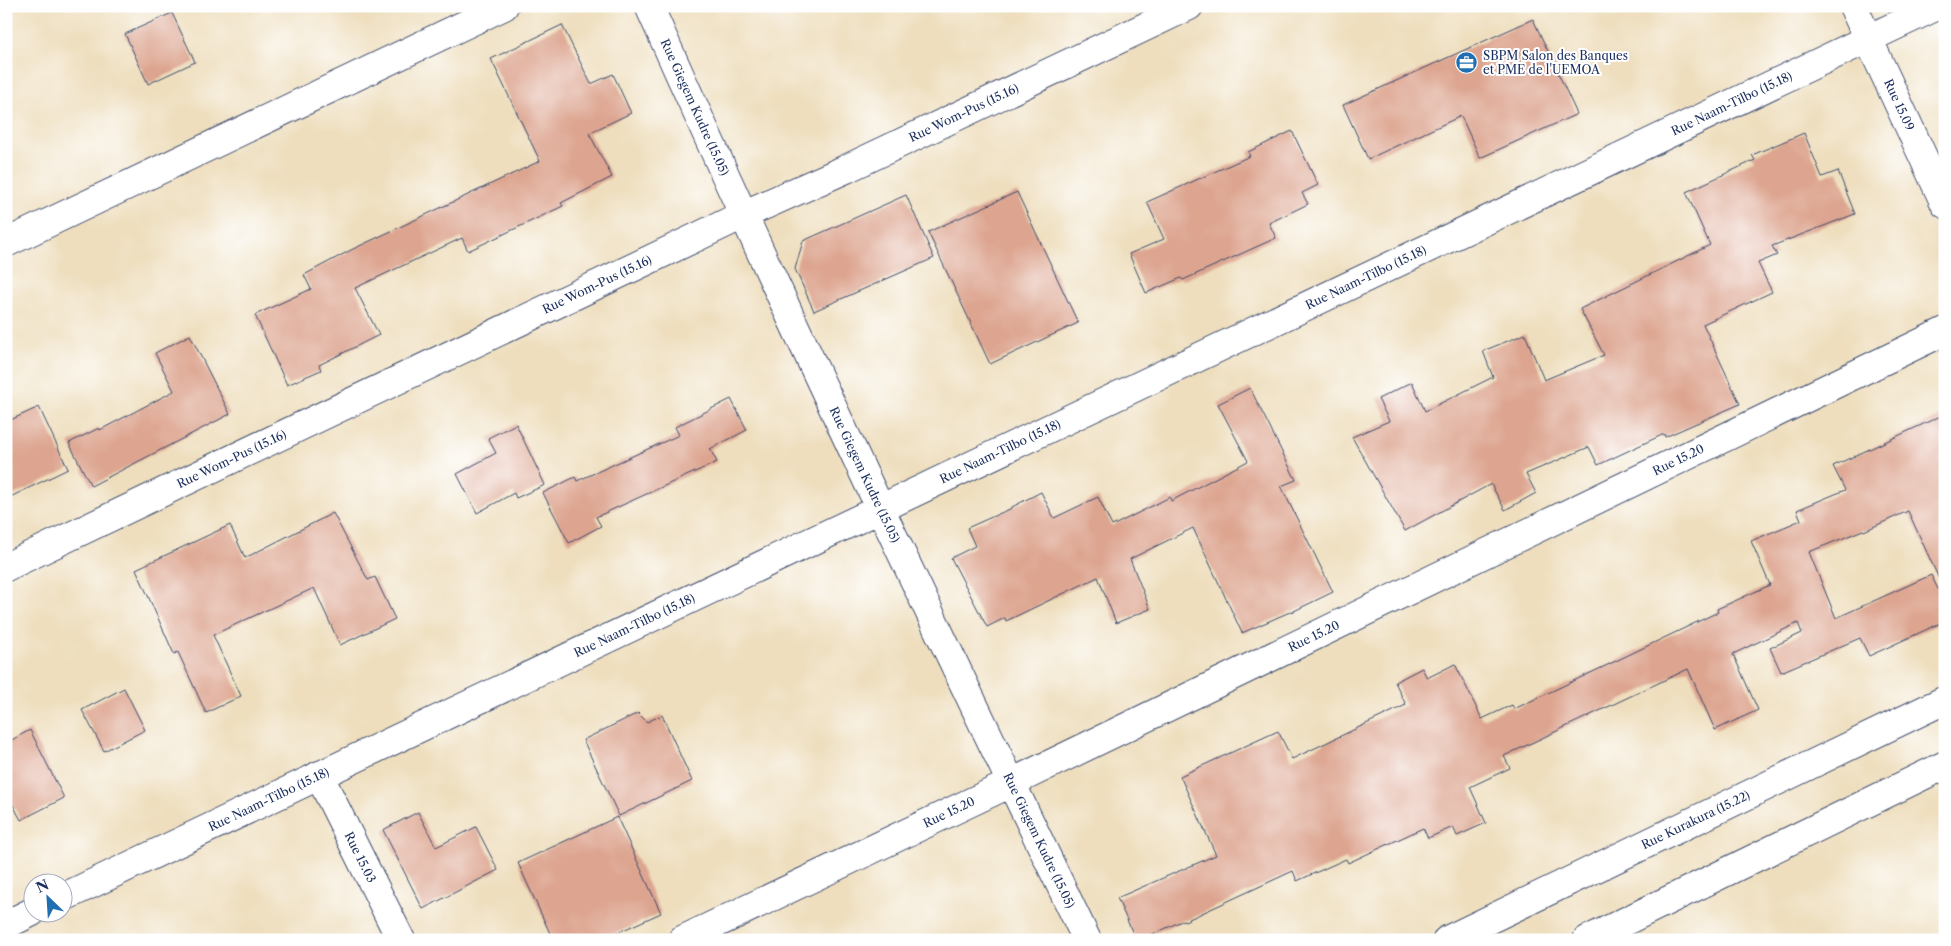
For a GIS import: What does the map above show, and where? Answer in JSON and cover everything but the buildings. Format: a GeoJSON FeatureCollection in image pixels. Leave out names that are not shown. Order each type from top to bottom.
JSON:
{"type":"FeatureCollection","features":[{"type":"Feature","properties":{"kind":"street"},"geometry":{"type":"LineString","coordinates":[[6,243],[504,6]]}},
{"type":"Feature","properties":{"kind":"street","name":"Rue Giegem Kudre (15.05)"},"geometry":{"type":"LineString","coordinates":[[649,6],[743,215],[880,508],[1087,940]]}},
{"type":"Feature","properties":{"kind":"street","name":"Rue Wom-Pus (15.16)"},"geometry":{"type":"LineString","coordinates":[[6,567],[743,215],[846,169],[1189,6]]}},
{"type":"Feature","properties":{"kind":"street","name":"Rue 15.09"},"geometry":{"type":"LineString","coordinates":[[1852,6],[1945,204]]}},
{"type":"Feature","properties":{"kind":"street","name":"Rue Naam-Tilbo (15.18)"},"geometry":{"type":"LineString","coordinates":[[72,893],[1937,6]]}},
{"type":"Feature","properties":{"kind":"street","name":"Rue 15.20"},"geometry":{"type":"LineString","coordinates":[[682,940],[1945,331]]}},
{"type":"Feature","properties":{"kind":"street","name":"Rue Kurakura (15.22)"},"geometry":{"type":"LineString","coordinates":[[1452,939],[1945,700]]}},
{"type":"Feature","properties":{"kind":"street"},"geometry":{"type":"LineString","coordinates":[[1586,940],[1945,765]]}},
{"type":"Feature","properties":{"kind":"street","name":"Rue 15.03"},"geometry":{"type":"LineString","coordinates":[[319,775],[401,940]]}},
{"type":"Feature","properties":{"kind":"street"},"geometry":{"type":"LineString","coordinates":[[6,925],[22,917]]}},
{"type":"Feature","properties":{"kind":"place","name":"SBPM Salon des Banques et PME de l'UEMOA"},"geometry":{"type":"Point","coordinates":[1467,63]}}]}
